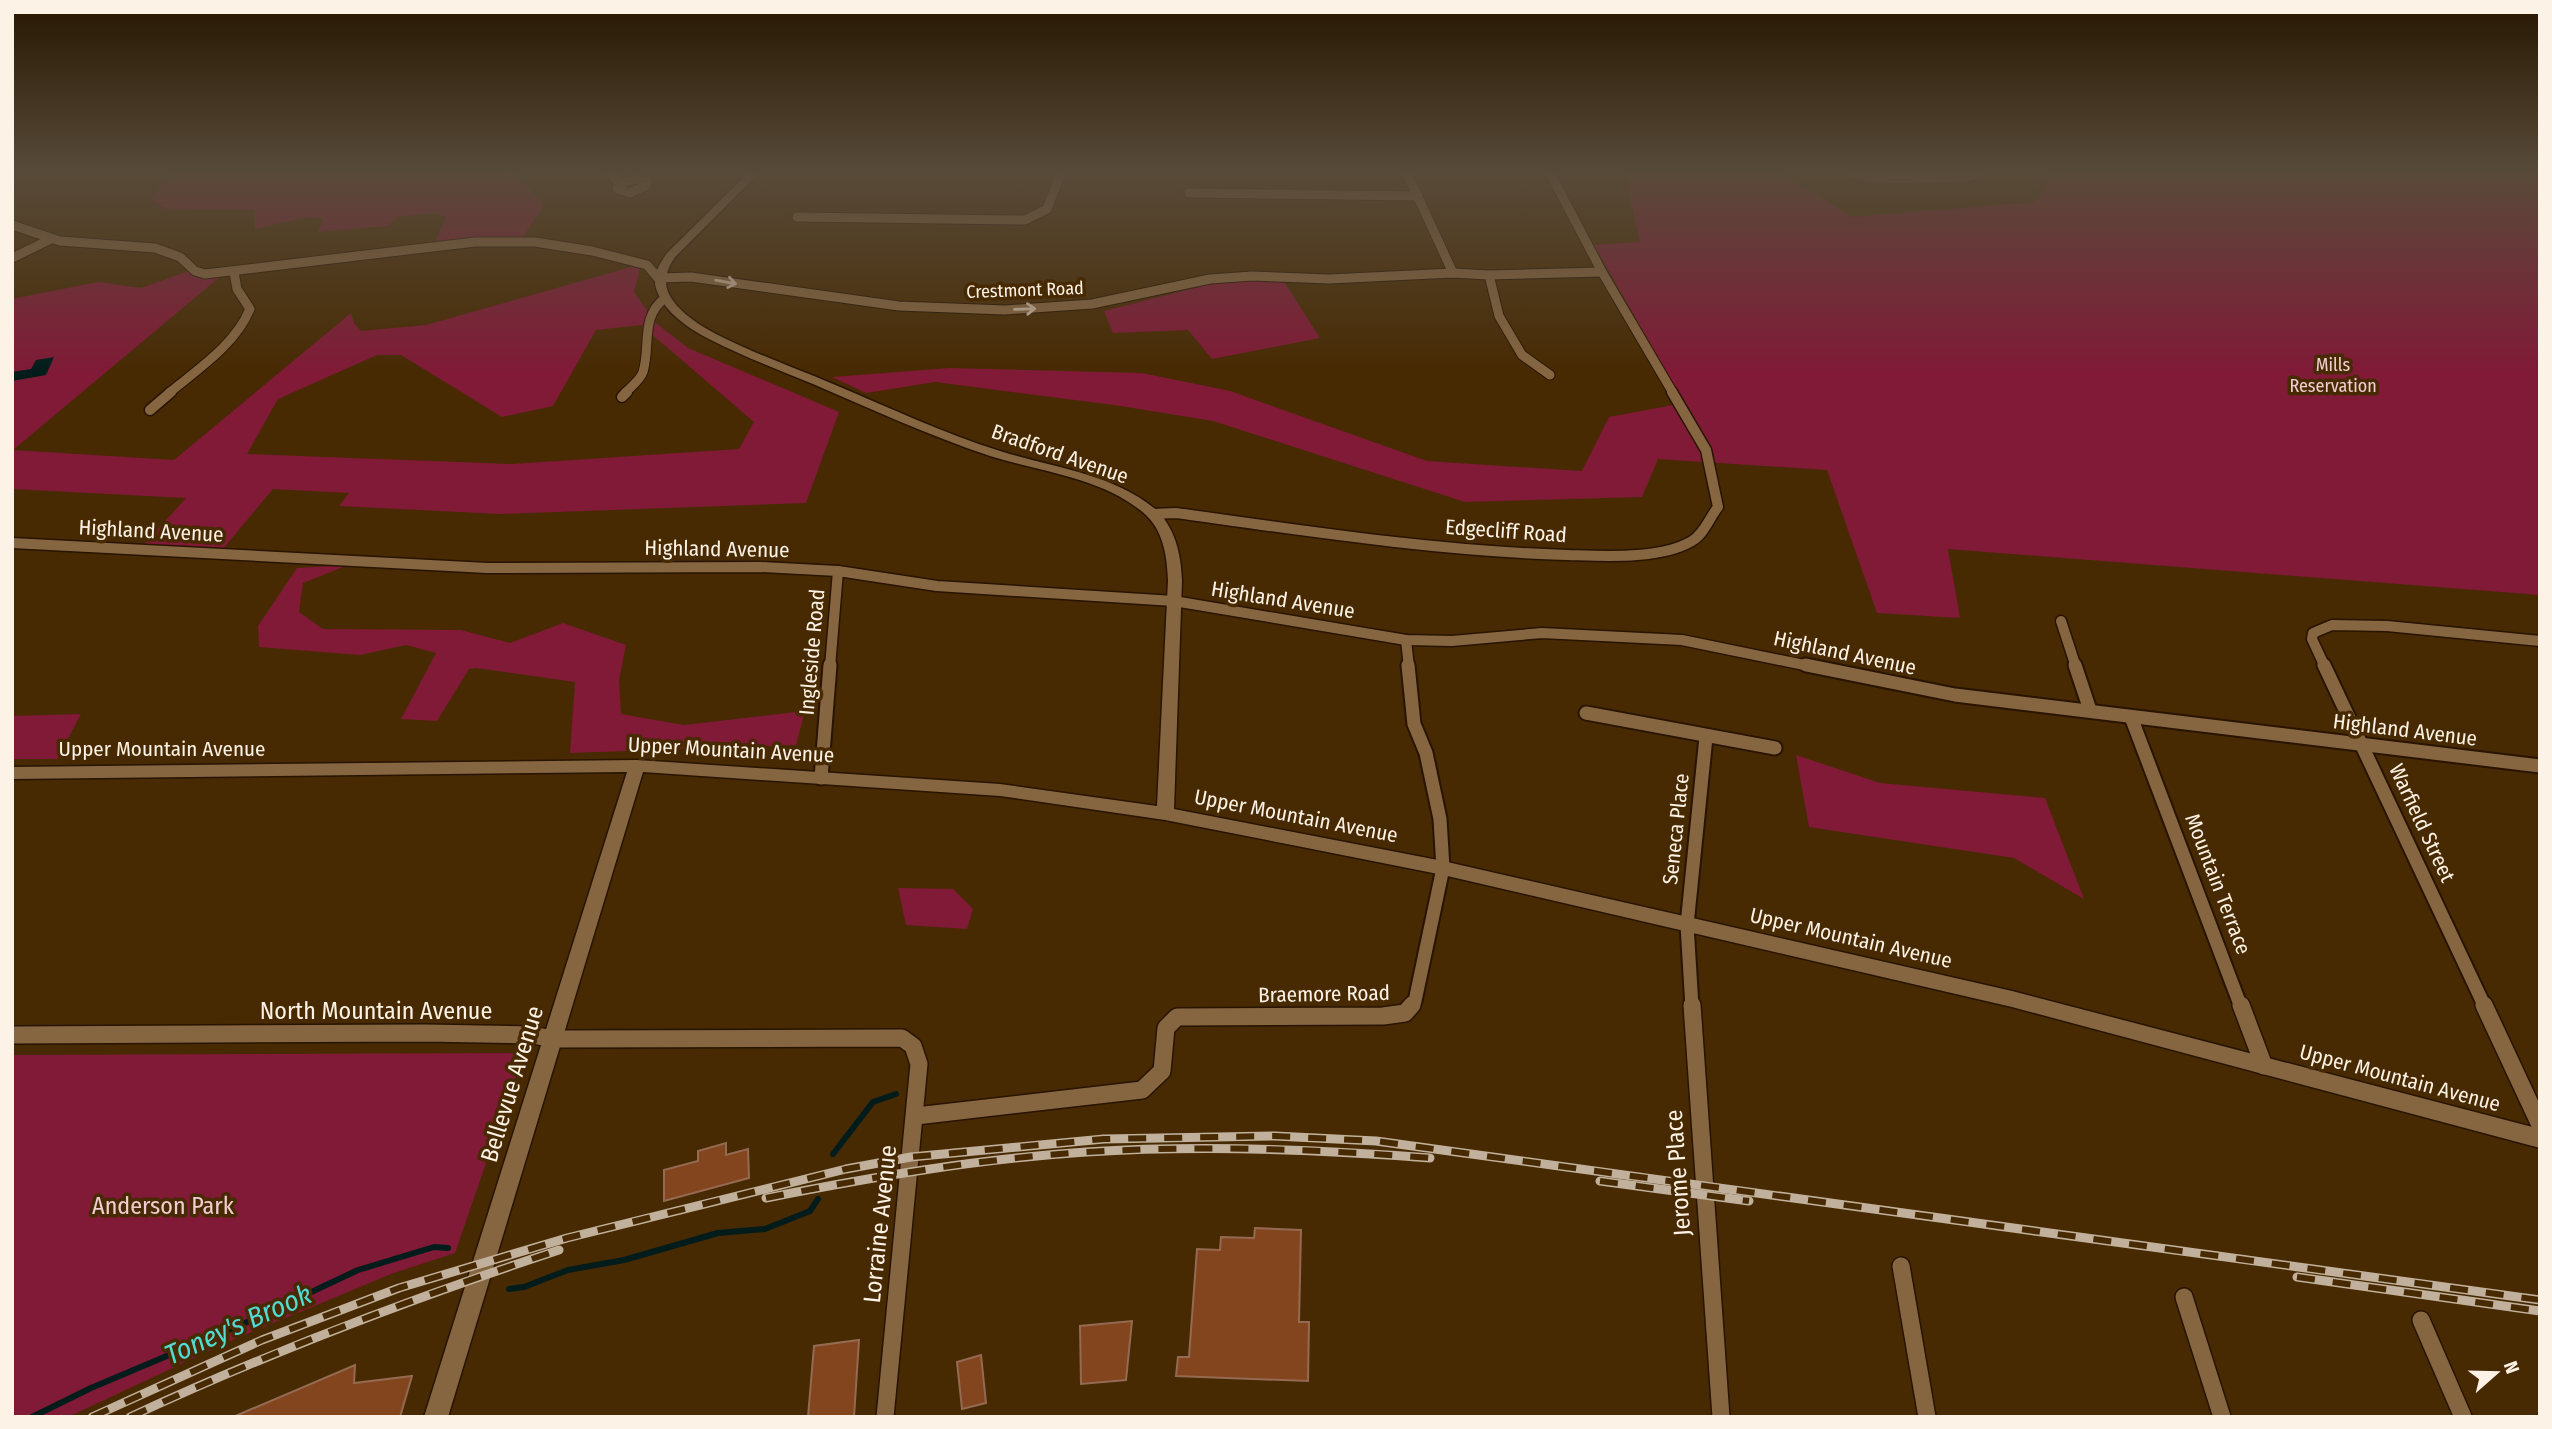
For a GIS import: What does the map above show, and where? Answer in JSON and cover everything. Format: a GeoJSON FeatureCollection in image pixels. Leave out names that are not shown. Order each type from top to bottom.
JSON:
{"type":"FeatureCollection","features":[{"type":"Feature","properties":{"kind":"street"},"geometry":{"type":"LineString","coordinates":[[12,258],[50,240]]}},
{"type":"Feature","properties":{"kind":"street"},"geometry":{"type":"LineString","coordinates":[[60,240],[146,246],[180,257],[201,273],[234,272],[475,242],[536,242],[592,251],[647,265],[658,278],[665,298],[656,306],[647,326],[643,374],[622,397]]}},
{"type":"Feature","properties":{"kind":"street"},"geometry":{"type":"LineString","coordinates":[[658,278],[666,260],[687,240]]}},
{"type":"Feature","properties":{"kind":"street"},"geometry":{"type":"LineString","coordinates":[[1438,240],[1453,273]]}},
{"type":"Feature","properties":{"kind":"street"},"geometry":{"type":"LineString","coordinates":[[1585,240],[1675,394]]}},
{"type":"Feature","properties":{"kind":"street"},"geometry":{"type":"LineString","coordinates":[[150,410],[166,393],[211,358],[249,318],[250,309],[237,289],[234,272]]}},
{"type":"Feature","properties":{"kind":"street","name":"Crestmont Road"},"geometry":{"type":"LineString","coordinates":[[658,278],[691,277],[899,306],[1005,310],[1092,304],[1210,279],[1252,276],[1329,279],[1453,273],[1489,275],[1602,272]]}},
{"type":"Feature","properties":{"kind":"street"},"geometry":{"type":"LineString","coordinates":[[1489,275],[1499,316],[1522,355],[1550,375]]}},
{"type":"Feature","properties":{"kind":"street","name":"Bradford Avenue"},"geometry":{"type":"LineString","coordinates":[[665,298],[683,316],[715,338],[976,447],[1104,487],[1152,514]]}},
{"type":"Feature","properties":{"kind":"street","name":"Edgecliff Road"},"geometry":{"type":"LineString","coordinates":[[1152,514],[1176,513],[1478,550],[1566,555],[1655,554],[1692,541],[1718,507],[1706,450],[1675,394]]}},
{"type":"Feature","properties":{"kind":"street"},"geometry":{"type":"LineString","coordinates":[[1152,514],[1172,551],[1174,601],[1165,814]]}},
{"type":"Feature","properties":{"kind":"street","name":"Highland Avenue"},"geometry":{"type":"LineString","coordinates":[[12,543],[487,568],[760,566],[838,571],[937,586],[1174,601],[1406,640],[1452,641],[1542,632],[1682,640],[1955,695],[2540,766]]}},
{"type":"Feature","properties":{"kind":"street","name":"Ingleside Road"},"geometry":{"type":"LineString","coordinates":[[821,778],[838,571]]}},
{"type":"Feature","properties":{"kind":"street"},"geometry":{"type":"LineString","coordinates":[[2061,621],[2090,710]]}},
{"type":"Feature","properties":{"kind":"street","name":"Warfield Street"},"geometry":{"type":"LineString","coordinates":[[2535,640],[2387,626],[2333,625],[2313,633],[2314,646],[2540,1125]]}},
{"type":"Feature","properties":{"kind":"street","name":"Braemore Road"},"geometry":{"type":"LineString","coordinates":[[916,1116],[1142,1090],[1157,1082],[1164,1071],[1166,1028],[1177,1017],[1382,1016],[1405,1013],[1415,1001],[1443,868],[1438,806],[1426,752],[1414,724],[1406,640]]}},
{"type":"Feature","properties":{"kind":"street"},"geometry":{"type":"LineString","coordinates":[[2535,640],[2540,654]]}},
{"type":"Feature","properties":{"kind":"street"},"geometry":{"type":"LineString","coordinates":[[1586,713],[1775,748]]}},
{"type":"Feature","properties":{"kind":"street","name":"Mountain Terrace"},"geometry":{"type":"LineString","coordinates":[[2131,717],[2264,1066]]}},
{"type":"Feature","properties":{"kind":"street","name":"Seneca Place"},"geometry":{"type":"LineString","coordinates":[[1687,925],[1706,737]]}},
{"type":"Feature","properties":{"kind":"street","name":"Upper Mountain Avenue"},"geometry":{"type":"LineString","coordinates":[[12,773],[637,766],[1000,790],[1165,814],[1443,868],[1705,927],[2012,999],[2540,1139]]}},
{"type":"Feature","properties":{"kind":"street","name":"Bellevue Avenue"},"geometry":{"type":"LineString","coordinates":[[436,1417],[637,766]]}},
{"type":"Feature","properties":{"kind":"street","name":"Jerome Place"},"geometry":{"type":"LineString","coordinates":[[1687,925],[1721,1417]]}},
{"type":"Feature","properties":{"kind":"street","name":"North Mountain Avenue"},"geometry":{"type":"LineString","coordinates":[[12,1035],[425,1033],[532,1035],[554,1038],[897,1036],[908,1039]]}},
{"type":"Feature","properties":{"kind":"street","name":"Lorraine Avenue"},"geometry":{"type":"LineString","coordinates":[[885,1417],[916,1116],[919,1064],[915,1048],[908,1039]]}},
{"type":"Feature","properties":{"kind":"street"},"geometry":{"type":"LineString","coordinates":[[1901,1266],[1927,1417]]}},
{"type":"Feature","properties":{"kind":"street"},"geometry":{"type":"LineString","coordinates":[[2183,1297],[2222,1417]]}},
{"type":"Feature","properties":{"kind":"street"},"geometry":{"type":"LineString","coordinates":[[2421,1321],[2463,1417]]}},
{"type":"Feature","properties":{"kind":"green space"},"geometry":{"type":"Polygon","coordinates":[[[436,240],[521,240],[519,243],[432,248],[436,240]]]}},
{"type":"Feature","properties":{"kind":"green space","name":"Mills Reservation"},"geometry":{"type":"Polygon","coordinates":[[[1639,240],[2540,240],[2540,595],[1948,549],[1960,618],[1877,613],[1827,470],[1658,459],[1642,497],[1465,502],[1213,421],[935,382],[866,393],[832,377],[950,368],[1142,373],[1230,391],[1427,461],[1582,471],[1609,417],[1684,403],[1594,245],[1640,242],[1639,240]]]}},
{"type":"Feature","properties":{"kind":"green space"},"geometry":{"type":"Polygon","coordinates":[[[635,266],[640,269],[634,292],[656,323],[688,348],[839,412],[806,503],[501,514],[339,506],[349,493],[273,489],[217,556],[138,551],[186,498],[12,489],[12,299],[98,282],[141,288],[192,270],[222,275],[13,450],[174,460],[351,313],[354,323],[361,331],[426,325],[635,266]],[[641,325],[596,330],[553,406],[502,417],[401,355],[377,355],[278,399],[247,454],[512,464],[739,449],[754,422],[641,325]]]}},
{"type":"Feature","properties":{"kind":"green space"},"geometry":{"type":"Polygon","coordinates":[[[1230,279],[1283,280],[1320,338],[1212,359],[1188,330],[1113,333],[1104,311],[1230,279]]]}},
{"type":"Feature","properties":{"kind":"green space"},"geometry":{"type":"Polygon","coordinates":[[[348,565],[303,583],[299,612],[323,629],[461,630],[510,643],[563,623],[626,645],[619,680],[621,714],[684,725],[805,711],[796,745],[570,753],[575,682],[476,668],[469,669],[437,721],[401,719],[436,653],[406,645],[360,655],[259,647],[258,626],[297,568],[348,565]]]}},
{"type":"Feature","properties":{"kind":"green space"},"geometry":{"type":"Polygon","coordinates":[[[81,714],[57,759],[12,759],[12,716],[81,714]]]}},
{"type":"Feature","properties":{"kind":"green space"},"geometry":{"type":"Polygon","coordinates":[[[1796,755],[1880,783],[2045,798],[2084,899],[2014,858],[1809,827],[1796,755]]]}},
{"type":"Feature","properties":{"kind":"green space"},"geometry":{"type":"Polygon","coordinates":[[[898,888],[953,889],[973,909],[967,929],[906,925],[898,888]]]}},
{"type":"Feature","properties":{"kind":"green space","name":"Anderson Park"},"geometry":{"type":"Polygon","coordinates":[[[524,1053],[455,1253],[391,1274],[228,1342],[68,1417],[12,1417],[12,1055],[524,1053]]]}},
{"type":"Feature","properties":{"kind":"water"},"geometry":{"type":"Polygon","coordinates":[[[54,357],[46,375],[12,381],[12,372],[31,369],[36,360],[54,357]]]}},
{"type":"Feature","properties":{"kind":"building"},"geometry":{"type":"Polygon","coordinates":[[[726,1143],[726,1155],[748,1149],[749,1178],[664,1201],[664,1170],[698,1161],[698,1151],[726,1143]]]}},
{"type":"Feature","properties":{"kind":"building"},"geometry":{"type":"Polygon","coordinates":[[[1255,1228],[1301,1230],[1299,1322],[1309,1322],[1308,1381],[1176,1376],[1178,1357],[1189,1357],[1197,1249],[1220,1250],[1221,1237],[1254,1238],[1255,1228]]]}},
{"type":"Feature","properties":{"kind":"building"},"geometry":{"type":"Polygon","coordinates":[[[1132,1321],[1126,1380],[1081,1384],[1080,1326],[1132,1321]]]}},
{"type":"Feature","properties":{"kind":"building"},"geometry":{"type":"Polygon","coordinates":[[[859,1340],[854,1417],[808,1417],[814,1346],[859,1340]]]}},
{"type":"Feature","properties":{"kind":"building"},"geometry":{"type":"Polygon","coordinates":[[[981,1355],[986,1403],[962,1409],[957,1362],[981,1355]]]}},
{"type":"Feature","properties":{"kind":"building"},"geometry":{"type":"Polygon","coordinates":[[[355,1365],[354,1383],[412,1376],[400,1417],[233,1417],[355,1365]]]}},
{"type":"Feature","properties":{"kind":"waterway","name":"Toney's Brook"},"geometry":{"type":"LineString","coordinates":[[833,1154],[873,1102],[896,1094]]}},
{"type":"Feature","properties":{"kind":"waterway","name":"Toney's Brook"},"geometry":{"type":"LineString","coordinates":[[509,1289],[524,1287],[568,1270],[624,1260],[718,1233],[765,1229],[810,1211],[818,1199]]}},
{"type":"Feature","properties":{"kind":"waterway","name":"Toney's Brook"},"geometry":{"type":"LineString","coordinates":[[32,1417],[91,1388],[252,1320],[358,1270],[434,1247],[448,1248]]}},
{"type":"Feature","properties":{"kind":"railway"},"geometry":{"type":"LineString","coordinates":[[92,1417],[262,1340],[399,1288],[567,1238],[846,1169],[911,1157],[1104,1139],[1275,1136],[1376,1141],[2540,1300]]}},
{"type":"Feature","properties":{"kind":"railway"},"geometry":{"type":"LineString","coordinates":[[766,1198],[925,1170],[1086,1152],[1258,1149],[1430,1158]]}},
{"type":"Feature","properties":{"kind":"railway"},"geometry":{"type":"LineString","coordinates":[[1600,1181],[1749,1201]]}},
{"type":"Feature","properties":{"kind":"railway"},"geometry":{"type":"LineString","coordinates":[[130,1417],[342,1327],[559,1250]]}},
{"type":"Feature","properties":{"kind":"railway"},"geometry":{"type":"LineString","coordinates":[[2297,1277],[2540,1311]]}}]}
